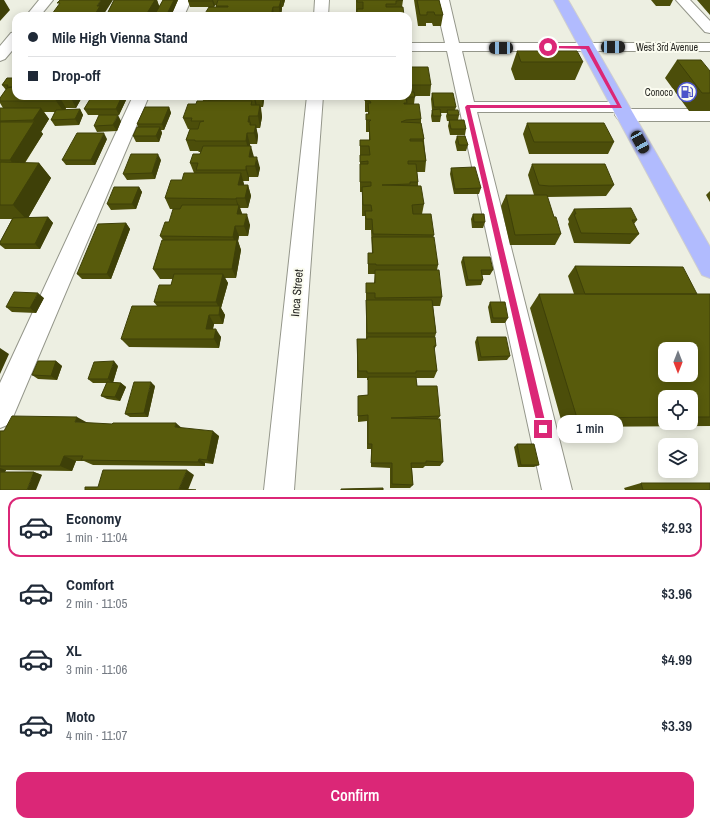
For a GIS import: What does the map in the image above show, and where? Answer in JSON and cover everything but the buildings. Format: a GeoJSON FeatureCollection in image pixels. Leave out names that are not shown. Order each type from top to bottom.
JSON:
{"type":"FeatureCollection","features":[{"type":"Feature","properties":{"kind":"main road"},"geometry":{"type":"LineString","coordinates":[[561,0],[710,268]]}},
{"type":"Feature","properties":{"kind":"street"},"geometry":{"type":"LineString","coordinates":[[36,12],[46,0]]}},
{"type":"Feature","properties":{"kind":"street"},"geometry":{"type":"LineString","coordinates":[[179,12],[184,0]]}},
{"type":"Feature","properties":{"kind":"street"},"geometry":{"type":"LineString","coordinates":[[321,12],[322,0]]}},
{"type":"Feature","properties":{"kind":"street"},"geometry":{"type":"LineString","coordinates":[[442,0],[557,490]]}},
{"type":"Feature","properties":{"kind":"street"},"geometry":{"type":"LineString","coordinates":[[683,0],[710,29]]}},
{"type":"Feature","properties":{"kind":"street","name":"West 3rd Avenue"},"geometry":{"type":"LineString","coordinates":[[412,47],[710,48]]}},
{"type":"Feature","properties":{"kind":"street"},"geometry":{"type":"LineString","coordinates":[[0,414],[139,100]]}},
{"type":"Feature","properties":{"kind":"street","name":"Inca Street"},"geometry":{"type":"LineString","coordinates":[[278,490],[315,100]]}},
{"type":"Feature","properties":{"kind":"street"},"geometry":{"type":"LineString","coordinates":[[467,107],[710,115]]}},
{"type":"Feature","properties":{"kind":"place","name":"Conoco"},"geometry":{"type":"Point","coordinates":[687,92]}},
{"type":"Feature","properties":{"kind":"route"},"geometry":{"type":"LineString","coordinates":[[543,429],[467,107],[620,107],[587,47],[548,47]]}}]}
